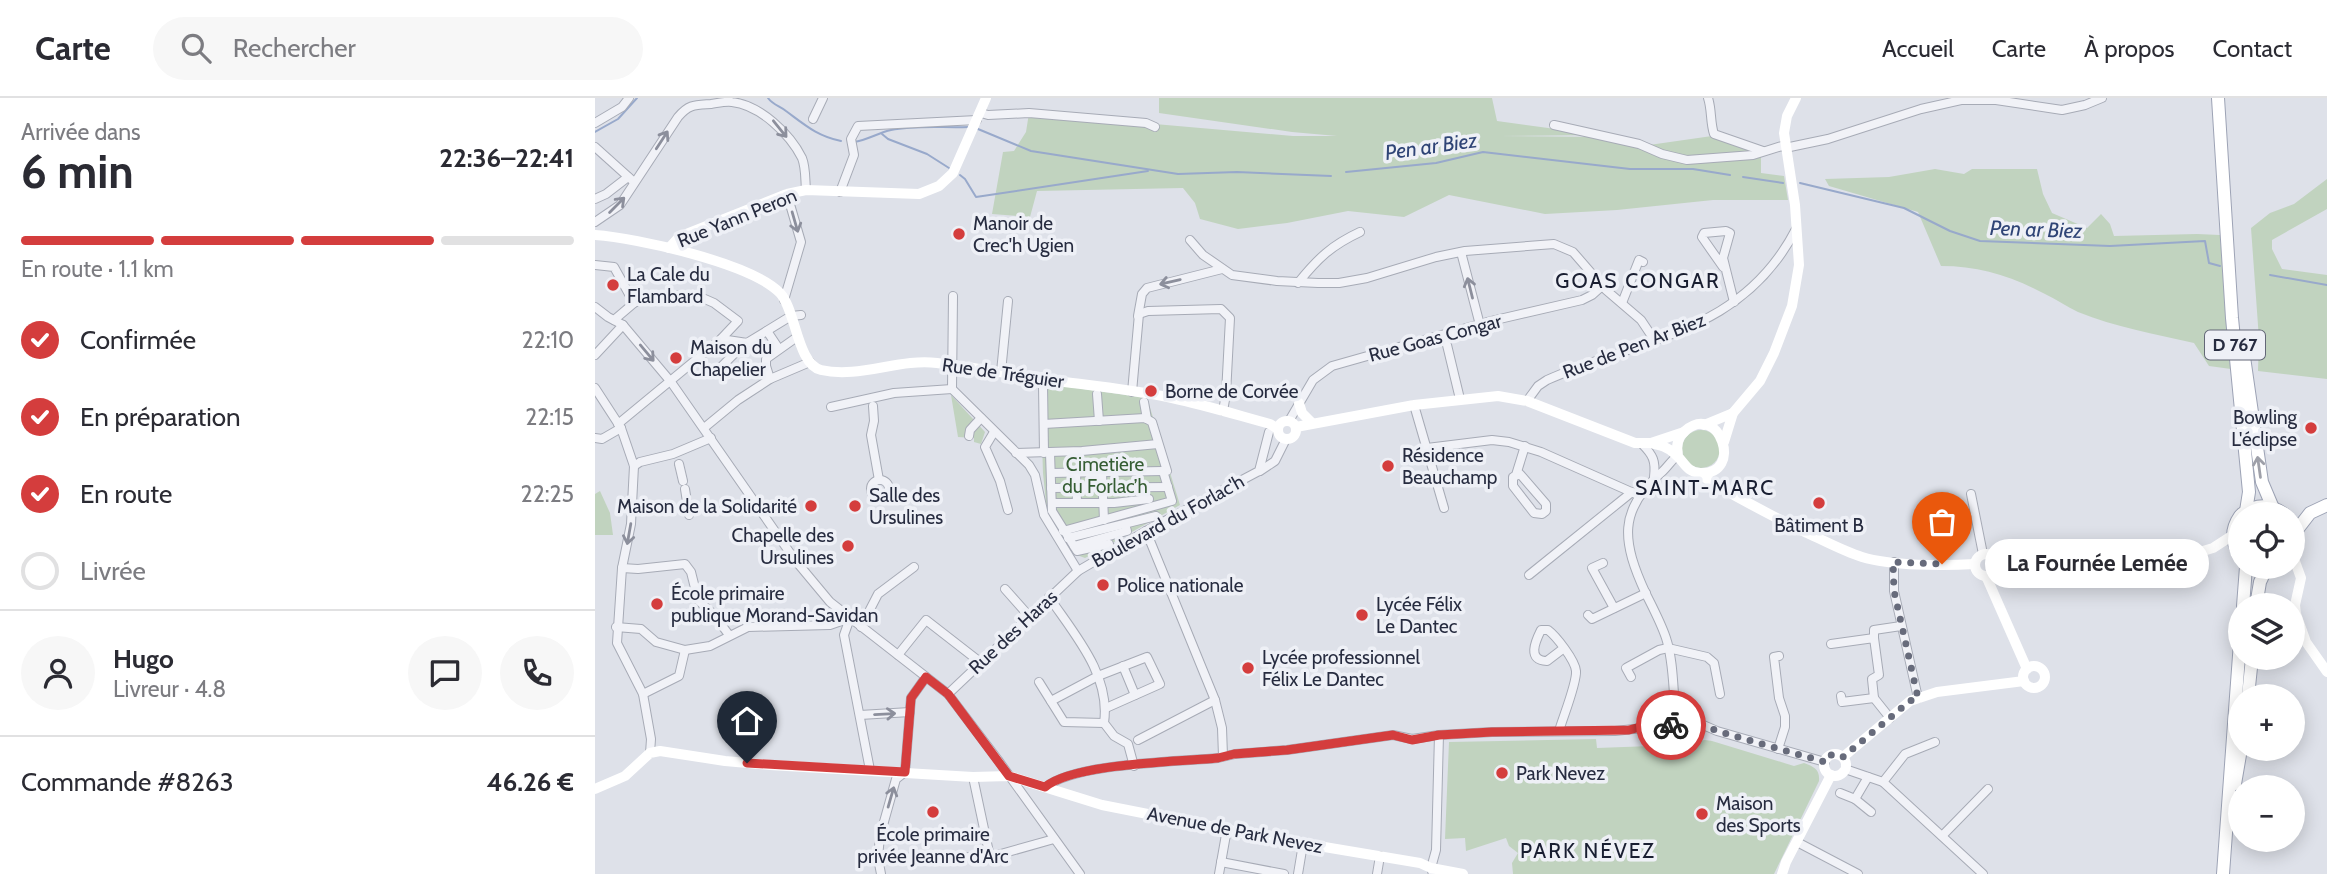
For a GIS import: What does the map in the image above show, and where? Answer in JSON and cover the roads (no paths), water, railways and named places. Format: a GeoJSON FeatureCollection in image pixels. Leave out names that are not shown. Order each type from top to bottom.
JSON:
{"type":"FeatureCollection","features":[{"type":"Feature","properties":{"kind":"main road"},"geometry":{"type":"LineString","coordinates":[[979,117],[986,98]]}},
{"type":"Feature","properties":{"kind":"main road"},"geometry":{"type":"LineString","coordinates":[[1698,473],[1712,470],[1724,456],[1724,442],[1733,414],[1759,382],[1774,353],[1792,306],[1799,265],[1794,199],[1785,146],[1785,123],[1796,98]]}},
{"type":"Feature","properties":{"kind":"main road","name":"D 767"},"geometry":{"type":"LineString","coordinates":[[2218,98],[2232,318],[2249,492],[2246,502]]}},
{"type":"Feature","properties":{"kind":"main road","name":"Rue Yann Peron"},"geometry":{"type":"LineString","coordinates":[[669,248],[679,237],[787,194],[806,190],[919,194],[939,186],[953,173],[979,117]]}},
{"type":"Feature","properties":{"kind":"main road"},"geometry":{"type":"LineString","coordinates":[[595,234],[669,248],[732,267],[781,293],[796,316],[797,337],[810,362]]}},
{"type":"Feature","properties":{"kind":"main road","name":"D 767"},"geometry":{"type":"LineString","coordinates":[[2229,256],[2262,482],[2273,502]]}},
{"type":"Feature","properties":{"kind":"main road","name":"Rue de Tréguier"},"geometry":{"type":"LineString","coordinates":[[810,362],[816,368],[833,372],[925,362],[1001,372],[1172,398],[1270,424],[1273,430]]}},
{"type":"Feature","properties":{"kind":"main road"},"geometry":{"type":"LineString","coordinates":[[1293,424],[1294,437],[1286,439],[1273,430],[1282,422],[1312,423],[1414,405],[1498,396],[1527,401],[1626,440],[1666,447],[1678,455]]}},
{"type":"Feature","properties":{"kind":"main road"},"geometry":{"type":"LineString","coordinates":[[1299,403],[1302,412],[1312,423]]}},
{"type":"Feature","properties":{"kind":"main road"},"geometry":{"type":"LineString","coordinates":[[1646,444],[1733,414]]}},
{"type":"Feature","properties":{"kind":"main road"},"geometry":{"type":"LineString","coordinates":[[1704,425],[1716,431],[1724,442]]}},
{"type":"Feature","properties":{"kind":"main road"},"geometry":{"type":"LineString","coordinates":[[1683,432],[1677,443],[1678,455],[1685,467],[1840,549],[1864,558],[1893,562],[1975,564]]}},
{"type":"Feature","properties":{"kind":"main road"},"geometry":{"type":"LineString","coordinates":[[1718,466],[1729,491]]}},
{"type":"Feature","properties":{"kind":"main road"},"geometry":{"type":"LineString","coordinates":[[2305,513],[2327,505]]}},
{"type":"Feature","properties":{"kind":"main road"},"geometry":{"type":"LineString","coordinates":[[2305,520],[2310,513]]}},
{"type":"Feature","properties":{"kind":"main road"},"geometry":{"type":"LineString","coordinates":[[1997,564],[2110,579],[2213,548],[2228,538]]}},
{"type":"Feature","properties":{"kind":"main road"},"geometry":{"type":"LineString","coordinates":[[2213,548],[2228,550]]}},
{"type":"Feature","properties":{"kind":"main road"},"geometry":{"type":"LineString","coordinates":[[1975,564],[1983,554],[1994,557],[1997,564],[1993,573],[1986,576]]}},
{"type":"Feature","properties":{"kind":"main road"},"geometry":{"type":"LineString","coordinates":[[1975,564],[1977,571],[1986,576],[2027,669]]}},
{"type":"Feature","properties":{"kind":"main road"},"geometry":{"type":"LineString","coordinates":[[2301,579],[2295,614],[2306,642],[2327,673]]}},
{"type":"Feature","properties":{"kind":"main road"},"geometry":{"type":"LineString","coordinates":[[2033,666],[2044,671],[2045,680],[2040,687],[2028,686],[2024,681],[2027,669],[2033,666]]}},
{"type":"Feature","properties":{"kind":"main road"},"geometry":{"type":"LineString","coordinates":[[2223,874],[2238,670]]}},
{"type":"Feature","properties":{"kind":"main road"},"geometry":{"type":"LineString","coordinates":[[1843,757],[1910,701],[1937,692],[2024,681]]}},
{"type":"Feature","properties":{"kind":"main road","name":"Avenue de Park Nevez"},"geometry":{"type":"LineString","coordinates":[[650,753],[660,751],[770,765],[1009,776],[1102,805],[1303,844],[1420,863],[1431,872],[1463,874]]}},
{"type":"Feature","properties":{"kind":"main road"},"geometry":{"type":"LineString","coordinates":[[595,789],[625,776],[650,753]]}},
{"type":"Feature","properties":{"kind":"main road"},"geometry":{"type":"LineString","coordinates":[[1834,754],[1843,757],[1845,769],[1839,775],[1831,775],[1825,769],[1828,756],[1834,754]]}},
{"type":"Feature","properties":{"kind":"main road"},"geometry":{"type":"LineString","coordinates":[[2224,854],[2239,761]]}},
{"type":"Feature","properties":{"kind":"main road"},"geometry":{"type":"LineString","coordinates":[[1782,874],[1831,775]]}},
{"type":"Feature","properties":{"kind":"street"},"geometry":{"type":"LineString","coordinates":[[595,124],[622,107],[629,98]]}},
{"type":"Feature","properties":{"kind":"street"},"geometry":{"type":"LineString","coordinates":[[813,119],[823,98]]}},
{"type":"Feature","properties":{"kind":"street"},"geometry":{"type":"LineString","coordinates":[[1707,98],[1714,134],[1763,151]]}},
{"type":"Feature","properties":{"kind":"street"},"geometry":{"type":"LineString","coordinates":[[1920,98],[1921,109]]}},
{"type":"Feature","properties":{"kind":"street"},"geometry":{"type":"LineString","coordinates":[[1554,125],[1639,144],[1662,154],[1687,160],[1753,155],[1785,146],[1828,139],[1921,109],[1961,100],[2024,101],[2061,110],[2102,98]]}},
{"type":"Feature","properties":{"kind":"street"},"geometry":{"type":"LineString","coordinates":[[595,222],[620,205],[631,180],[687,106],[697,101],[732,102],[757,110],[774,121],[801,157],[805,168],[806,190]]}},
{"type":"Feature","properties":{"kind":"street"},"geometry":{"type":"LineString","coordinates":[[840,192],[854,155],[851,139],[858,126],[988,115],[1042,114],[1146,123],[1155,127]]}},
{"type":"Feature","properties":{"kind":"street"},"geometry":{"type":"LineString","coordinates":[[595,147],[631,180]]}},
{"type":"Feature","properties":{"kind":"street"},"geometry":{"type":"LineString","coordinates":[[595,199],[631,180]]}},
{"type":"Feature","properties":{"kind":"street"},"geometry":{"type":"LineString","coordinates":[[786,297],[801,242],[787,194]]}},
{"type":"Feature","properties":{"kind":"street","name":"Rue de Pen Ar Biez"},"geometry":{"type":"LineString","coordinates":[[1527,401],[1538,386],[1547,380],[1700,323],[1734,302],[1767,274],[1796,229]]}},
{"type":"Feature","properties":{"kind":"street"},"geometry":{"type":"LineString","coordinates":[[1298,283],[1324,253],[1338,242],[1360,232]]}},
{"type":"Feature","properties":{"kind":"street"},"geometry":{"type":"LineString","coordinates":[[1723,267],[1730,233],[1704,233],[1702,237],[1723,267],[1734,302]]}},
{"type":"Feature","properties":{"kind":"street"},"geometry":{"type":"LineString","coordinates":[[1189,240],[1195,248],[1232,275],[1298,283],[1339,283],[1461,252],[1554,243],[1573,252],[1602,286],[1641,320],[1655,341]]}},
{"type":"Feature","properties":{"kind":"street"},"geometry":{"type":"LineString","coordinates":[[1461,252],[1479,325]]}},
{"type":"Feature","properties":{"kind":"street"},"geometry":{"type":"LineString","coordinates":[[1622,303],[1639,260],[1643,262]]}},
{"type":"Feature","properties":{"kind":"street"},"geometry":{"type":"LineString","coordinates":[[595,265],[614,267],[634,303]]}},
{"type":"Feature","properties":{"kind":"street"},"geometry":{"type":"LineString","coordinates":[[1132,392],[1142,294],[1147,288],[1222,269]]}},
{"type":"Feature","properties":{"kind":"street","name":"Rue Goas Congar"},"geometry":{"type":"LineString","coordinates":[[1293,424],[1299,403],[1313,380],[1332,366],[1441,335],[1582,300],[1602,286]]}},
{"type":"Feature","properties":{"kind":"street"},"geometry":{"type":"LineString","coordinates":[[595,438],[602,439],[620,426],[721,339],[738,321],[714,303],[698,296],[650,295],[634,303],[614,320]]}},
{"type":"Feature","properties":{"kind":"street"},"geometry":{"type":"LineString","coordinates":[[953,296],[952,389],[1030,466],[1035,475],[1044,515],[1078,571]]}},
{"type":"Feature","properties":{"kind":"street"},"geometry":{"type":"LineString","coordinates":[[1001,372],[1009,301]]}},
{"type":"Feature","properties":{"kind":"street"},"geometry":{"type":"LineString","coordinates":[[595,307],[623,325],[671,382],[750,498],[830,602],[948,694],[1080,874]]}},
{"type":"Feature","properties":{"kind":"street"},"geometry":{"type":"LineString","coordinates":[[1138,316],[1148,311],[1226,312],[1230,318],[1223,411]]}},
{"type":"Feature","properties":{"kind":"street"},"geometry":{"type":"LineString","coordinates":[[715,373],[745,343],[796,316]]}},
{"type":"Feature","properties":{"kind":"street"},"geometry":{"type":"LineString","coordinates":[[595,355],[623,325]]}},
{"type":"Feature","properties":{"kind":"street"},"geometry":{"type":"LineString","coordinates":[[767,331],[779,349]]}},
{"type":"Feature","properties":{"kind":"street"},"geometry":{"type":"LineString","coordinates":[[1441,335],[1447,345],[1460,399]]}},
{"type":"Feature","properties":{"kind":"street"},"geometry":{"type":"LineString","coordinates":[[770,379],[765,366],[767,359],[797,337]]}},
{"type":"Feature","properties":{"kind":"street"},"geometry":{"type":"LineString","coordinates":[[721,339],[745,343]]}},
{"type":"Feature","properties":{"kind":"street"},"geometry":{"type":"LineString","coordinates":[[704,428],[738,400],[770,379],[810,362]]}},
{"type":"Feature","properties":{"kind":"street"},"geometry":{"type":"LineString","coordinates":[[1043,385],[1052,511],[1077,551],[1109,544]]}},
{"type":"Feature","properties":{"kind":"street"},"geometry":{"type":"LineString","coordinates":[[595,388],[620,426],[633,466],[631,524],[622,568],[616,627],[617,643],[643,694],[651,739],[650,753]]}},
{"type":"Feature","properties":{"kind":"street"},"geometry":{"type":"LineString","coordinates":[[831,407],[872,401],[894,393],[952,389]]}},
{"type":"Feature","properties":{"kind":"street"},"geometry":{"type":"LineString","coordinates":[[1097,394],[1099,421]]}},
{"type":"Feature","properties":{"kind":"street"},"geometry":{"type":"LineString","coordinates":[[872,401],[874,421],[871,435],[879,480]]}},
{"type":"Feature","properties":{"kind":"street"},"geometry":{"type":"LineString","coordinates":[[1145,402],[1147,419]]}},
{"type":"Feature","properties":{"kind":"street"},"geometry":{"type":"LineString","coordinates":[[1414,405],[1444,508]]}},
{"type":"Feature","properties":{"kind":"street"},"geometry":{"type":"LineString","coordinates":[[959,429],[969,433],[981,418]]}},
{"type":"Feature","properties":{"kind":"street"},"geometry":{"type":"LineString","coordinates":[[1044,424],[1147,419],[1152,422],[1167,471],[1051,473]]}},
{"type":"Feature","properties":{"kind":"street","name":"Boulevard du Forlac'h"},"geometry":{"type":"LineString","coordinates":[[1078,571],[1146,531],[1259,471],[1273,430]]}},
{"type":"Feature","properties":{"kind":"street"},"geometry":{"type":"LineString","coordinates":[[995,432],[985,447],[1009,510]]}},
{"type":"Feature","properties":{"kind":"street"},"geometry":{"type":"LineString","coordinates":[[633,466],[640,462],[677,458],[711,438]]}},
{"type":"Feature","properties":{"kind":"street","name":"Boulevard du Forlac'h"},"geometry":{"type":"LineString","coordinates":[[1259,471],[1275,461],[1286,439]]}},
{"type":"Feature","properties":{"kind":"street"},"geometry":{"type":"LineString","coordinates":[[1427,448],[1492,440],[1525,446],[1635,494]]}},
{"type":"Feature","properties":{"kind":"street"},"geometry":{"type":"LineString","coordinates":[[1016,453],[1158,444]]}},
{"type":"Feature","properties":{"kind":"street"},"geometry":{"type":"LineString","coordinates":[[1646,444],[1654,461],[1654,477]]}},
{"type":"Feature","properties":{"kind":"street"},"geometry":{"type":"LineString","coordinates":[[1516,475],[1524,476],[1546,504],[1546,511],[1542,514],[1534,513],[1513,486],[1512,479],[1516,475],[1525,446]]}},
{"type":"Feature","properties":{"kind":"street"},"geometry":{"type":"LineString","coordinates":[[1529,575],[1665,470],[1678,455]]}},
{"type":"Feature","properties":{"kind":"street"},"geometry":{"type":"LineString","coordinates":[[677,458],[689,514]]}},
{"type":"Feature","properties":{"kind":"street"},"geometry":{"type":"LineString","coordinates":[[1665,470],[1685,467]]}},
{"type":"Feature","properties":{"kind":"street"},"geometry":{"type":"LineString","coordinates":[[1068,538],[1104,520],[1172,501],[1163,471]]}},
{"type":"Feature","properties":{"kind":"street"},"geometry":{"type":"LineString","coordinates":[[1076,473],[1077,503]]}},
{"type":"Feature","properties":{"kind":"street"},"geometry":{"type":"LineString","coordinates":[[1102,473],[1104,520]]}},
{"type":"Feature","properties":{"kind":"street"},"geometry":{"type":"LineString","coordinates":[[1134,473],[1136,502]]}},
{"type":"Feature","properties":{"kind":"street"},"geometry":{"type":"LineString","coordinates":[[1051,488],[1168,487]]}},
{"type":"Feature","properties":{"kind":"street"},"geometry":{"type":"LineString","coordinates":[[1635,494],[1628,524],[1630,550],[1666,638],[1675,707]]}},
{"type":"Feature","properties":{"kind":"street"},"geometry":{"type":"LineString","coordinates":[[1971,494],[1983,554]]}},
{"type":"Feature","properties":{"kind":"street"},"geometry":{"type":"LineString","coordinates":[[1052,503],[1136,502],[1149,499]]}},
{"type":"Feature","properties":{"kind":"street"},"geometry":{"type":"LineString","coordinates":[[1612,510],[1630,518]]}},
{"type":"Feature","properties":{"kind":"street"},"geometry":{"type":"LineString","coordinates":[[1068,538],[1127,531],[1125,524],[1156,516]]}},
{"type":"Feature","properties":{"kind":"street"},"geometry":{"type":"LineString","coordinates":[[1146,531],[1215,700],[1222,728],[1223,756]]}},
{"type":"Feature","properties":{"kind":"street"},"geometry":{"type":"LineString","coordinates":[[1893,562],[1901,626],[1918,698]]}},
{"type":"Feature","properties":{"kind":"street"},"geometry":{"type":"LineString","coordinates":[[1603,563],[1593,568],[1614,608]]}},
{"type":"Feature","properties":{"kind":"street"},"geometry":{"type":"LineString","coordinates":[[622,568],[685,564],[691,572],[698,600],[715,615],[729,635]]}},
{"type":"Feature","properties":{"kind":"street"},"geometry":{"type":"LineString","coordinates":[[861,627],[878,594],[914,567]]}},
{"type":"Feature","properties":{"kind":"street","name":"Rue des Haras"},"geometry":{"type":"LineString","coordinates":[[948,694],[1078,571]]}},
{"type":"Feature","properties":{"kind":"street"},"geometry":{"type":"LineString","coordinates":[[1005,589],[1029,616]]}},
{"type":"Feature","properties":{"kind":"street"},"geometry":{"type":"LineString","coordinates":[[1588,615],[1592,620],[1646,593]]}},
{"type":"Feature","properties":{"kind":"street"},"geometry":{"type":"LineString","coordinates":[[1049,597],[1085,650],[1098,676],[1106,708],[1104,723],[1114,736],[1128,744],[1134,766]]}},
{"type":"Feature","properties":{"kind":"street"},"geometry":{"type":"LineString","coordinates":[[616,627],[641,629],[656,642],[685,650],[710,646],[748,627],[829,625],[850,618]]}},
{"type":"Feature","properties":{"kind":"street"},"geometry":{"type":"LineString","coordinates":[[850,618],[844,635],[870,770]]}},
{"type":"Feature","properties":{"kind":"street"},"geometry":{"type":"LineString","coordinates":[[898,655],[926,620],[980,662]]}},
{"type":"Feature","properties":{"kind":"street"},"geometry":{"type":"LineString","coordinates":[[1890,718],[1874,698],[1872,679],[1879,675],[1874,630],[1901,626]]}},
{"type":"Feature","properties":{"kind":"street"},"geometry":{"type":"LineString","coordinates":[[1831,644],[1874,638]]}},
{"type":"Feature","properties":{"kind":"street"},"geometry":{"type":"LineString","coordinates":[[1559,731],[1576,672],[1564,648]]}},
{"type":"Feature","properties":{"kind":"street"},"geometry":{"type":"LineString","coordinates":[[1631,677],[1626,668],[1668,648],[1707,657],[1714,663],[1720,694]]}},
{"type":"Feature","properties":{"kind":"street"},"geometry":{"type":"LineString","coordinates":[[643,694],[679,676],[685,650]]}},
{"type":"Feature","properties":{"kind":"street"},"geometry":{"type":"LineString","coordinates":[[1778,749],[1785,727],[1774,657],[1779,656]]}},
{"type":"Feature","properties":{"kind":"street"},"geometry":{"type":"LineString","coordinates":[[1051,701],[1098,676],[1147,657],[1160,684],[1106,708]]}},
{"type":"Feature","properties":{"kind":"street"},"geometry":{"type":"LineString","coordinates":[[1123,666],[1135,695]]}},
{"type":"Feature","properties":{"kind":"street"},"geometry":{"type":"LineString","coordinates":[[881,874],[878,858],[880,836],[896,779],[905,772],[911,698],[926,677]]}},
{"type":"Feature","properties":{"kind":"street"},"geometry":{"type":"LineString","coordinates":[[1039,682],[1064,722],[1104,723]]}},
{"type":"Feature","properties":{"kind":"street"},"geometry":{"type":"LineString","coordinates":[[1841,696],[1842,702],[1874,698]]}},
{"type":"Feature","properties":{"kind":"street"},"geometry":{"type":"LineString","coordinates":[[1138,740],[1215,700]]}},
{"type":"Feature","properties":{"kind":"street"},"geometry":{"type":"LineString","coordinates":[[1675,707],[1682,710],[1685,717],[1717,731],[1825,762]]}},
{"type":"Feature","properties":{"kind":"street"},"geometry":{"type":"LineString","coordinates":[[1675,707],[1667,712],[1667,720],[1673,726],[1678,726],[1685,717]]}},
{"type":"Feature","properties":{"kind":"street"},"geometry":{"type":"LineString","coordinates":[[860,715],[910,712]]}},
{"type":"Feature","properties":{"kind":"street"},"geometry":{"type":"LineString","coordinates":[[1045,787],[1055,779],[1103,768],[1287,750],[1393,735],[1412,740],[1439,735],[1629,730],[1667,720]]}},
{"type":"Feature","properties":{"kind":"street"},"geometry":{"type":"LineString","coordinates":[[1431,872],[1436,850],[1439,735]]}},
{"type":"Feature","properties":{"kind":"street"},"geometry":{"type":"LineString","coordinates":[[1884,782],[1905,754],[1935,742]]}},
{"type":"Feature","properties":{"kind":"street"},"geometry":{"type":"LineString","coordinates":[[1845,769],[1884,782],[1983,874]]}},
{"type":"Feature","properties":{"kind":"street"},"geometry":{"type":"LineString","coordinates":[[973,776],[989,857]]}},
{"type":"Feature","properties":{"kind":"street"},"geometry":{"type":"LineString","coordinates":[[1856,799],[1868,777]]}},
{"type":"Feature","properties":{"kind":"street"},"geometry":{"type":"LineString","coordinates":[[1943,836],[1988,789]]}},
{"type":"Feature","properties":{"kind":"street"},"geometry":{"type":"LineString","coordinates":[[1840,793],[1856,799],[1871,812]]}},
{"type":"Feature","properties":{"kind":"street"},"geometry":{"type":"LineString","coordinates":[[1219,874],[1227,829]]}},
{"type":"Feature","properties":{"kind":"street"},"geometry":{"type":"LineString","coordinates":[[878,858],[989,857],[1054,839]]}},
{"type":"Feature","properties":{"kind":"street"},"geometry":{"type":"LineString","coordinates":[[1797,842],[1858,874]]}},
{"type":"Feature","properties":{"kind":"street"},"geometry":{"type":"LineString","coordinates":[[1297,874],[1303,844]]}},
{"type":"Feature","properties":{"kind":"street"},"geometry":{"type":"LineString","coordinates":[[1377,874],[1380,856]]}},
{"type":"Feature","properties":{"kind":"street"},"geometry":{"type":"LineString","coordinates":[[1221,862],[1283,874]]}},
{"type":"Feature","properties":{"kind":"waterway","name":"Pen ar Biez"},"geometry":{"type":"LineString","coordinates":[[595,132],[618,119],[637,98]]}},
{"type":"Feature","properties":{"kind":"waterway","name":"Pen ar Biez"},"geometry":{"type":"LineString","coordinates":[[768,98],[812,129],[841,141]]}},
{"type":"Feature","properties":{"kind":"waterway","name":"Pen ar Biez"},"geometry":{"type":"LineString","coordinates":[[854,142],[900,128],[969,127]]}},
{"type":"Feature","properties":{"kind":"waterway","name":"Pen ar Biez"},"geometry":{"type":"LineString","coordinates":[[978,129],[1031,151],[1178,174],[1237,172],[1331,176]]}},
{"type":"Feature","properties":{"kind":"waterway"},"geometry":{"type":"LineString","coordinates":[[882,134],[888,139],[927,154],[949,168]]}},
{"type":"Feature","properties":{"kind":"waterway","name":"Pen ar Biez"},"geometry":{"type":"LineString","coordinates":[[1346,172],[1436,163],[1483,152],[1630,169],[1693,169],[1730,175]]}},
{"type":"Feature","properties":{"kind":"waterway"},"geometry":{"type":"LineString","coordinates":[[960,175],[976,197],[1148,171]]}},
{"type":"Feature","properties":{"kind":"waterway","name":"Pen ar Biez"},"geometry":{"type":"LineString","coordinates":[[1743,177],[1783,183]]}},
{"type":"Feature","properties":{"kind":"waterway","name":"Pen ar Biez"},"geometry":{"type":"LineString","coordinates":[[1800,183],[1904,208],[1950,231],[1980,241],[2110,246],[2205,241],[2209,263],[2220,266]]}},
{"type":"Feature","properties":{"kind":"waterway","name":"Pen ar Biez"},"geometry":{"type":"LineString","coordinates":[[2270,275],[2327,285]]}},
{"type":"Feature","properties":{"kind":"place","name":"Manoir de Crec'h Ugien"},"geometry":{"type":"Point","coordinates":[959,234]}},
{"type":"Feature","properties":{"kind":"place","name":"La Cale du Flambard"},"geometry":{"type":"Point","coordinates":[613,285]}},
{"type":"Feature","properties":{"kind":"place","name":"Maison du Chapelier"},"geometry":{"type":"Point","coordinates":[676,358]}},
{"type":"Feature","properties":{"kind":"place","name":"Borne de Corvée"},"geometry":{"type":"Point","coordinates":[1151,391]}},
{"type":"Feature","properties":{"kind":"place","name":"Bowling L'éclipse"},"geometry":{"type":"Point","coordinates":[2311,428]}},
{"type":"Feature","properties":{"kind":"place","name":"Résidence Beauchamp"},"geometry":{"type":"Point","coordinates":[1388,466]}},
{"type":"Feature","properties":{"kind":"place","name":"Bâtiment B"},"geometry":{"type":"Point","coordinates":[1819,503]}},
{"type":"Feature","properties":{"kind":"place","name":"Maison de la Solidarité"},"geometry":{"type":"Point","coordinates":[811,506]}},
{"type":"Feature","properties":{"kind":"place","name":"Salle des Ursulines"},"geometry":{"type":"Point","coordinates":[855,506]}},
{"type":"Feature","properties":{"kind":"place","name":"Chapelle des Ursulines"},"geometry":{"type":"Point","coordinates":[848,546]}},
{"type":"Feature","properties":{"kind":"place","name":"La Fournée Lemée"},"geometry":{"type":"Point","coordinates":[1942,564]}},
{"type":"Feature","properties":{"kind":"place","name":"Police nationale"},"geometry":{"type":"Point","coordinates":[1103,585]}},
{"type":"Feature","properties":{"kind":"place","name":"École primaire publique Morand-Savidan"},"geometry":{"type":"Point","coordinates":[657,604]}},
{"type":"Feature","properties":{"kind":"place","name":"Lycée Félix Le Dantec"},"geometry":{"type":"Point","coordinates":[1362,615]}},
{"type":"Feature","properties":{"kind":"place","name":"Lycée professionnel Félix Le Dantec"},"geometry":{"type":"Point","coordinates":[1248,668]}},
{"type":"Feature","properties":{"kind":"place","name":"Park Nevez"},"geometry":{"type":"Point","coordinates":[1502,773]}},
{"type":"Feature","properties":{"kind":"place","name":"École primaire privée Jeanne d'Arc"},"geometry":{"type":"Point","coordinates":[933,812]}},
{"type":"Feature","properties":{"kind":"place","name":"Maison des Sports"},"geometry":{"type":"Point","coordinates":[1702,814]}},
{"type":"Feature","properties":{"kind":"district","name":"GOAS CONGAR"},"geometry":{"type":"Point","coordinates":[1638,280]}},
{"type":"Feature","properties":{"kind":"district","name":"SAINT-MARC"},"geometry":{"type":"Point","coordinates":[1705,487]}},
{"type":"Feature","properties":{"kind":"district","name":"PARK NÉVEZ"},"geometry":{"type":"Point","coordinates":[1588,850]}},
{"type":"Feature","properties":{"kind":"park label","name":"Cimetière du Forlac’h"},"geometry":{"type":"Point","coordinates":[1105,475]}}]}
